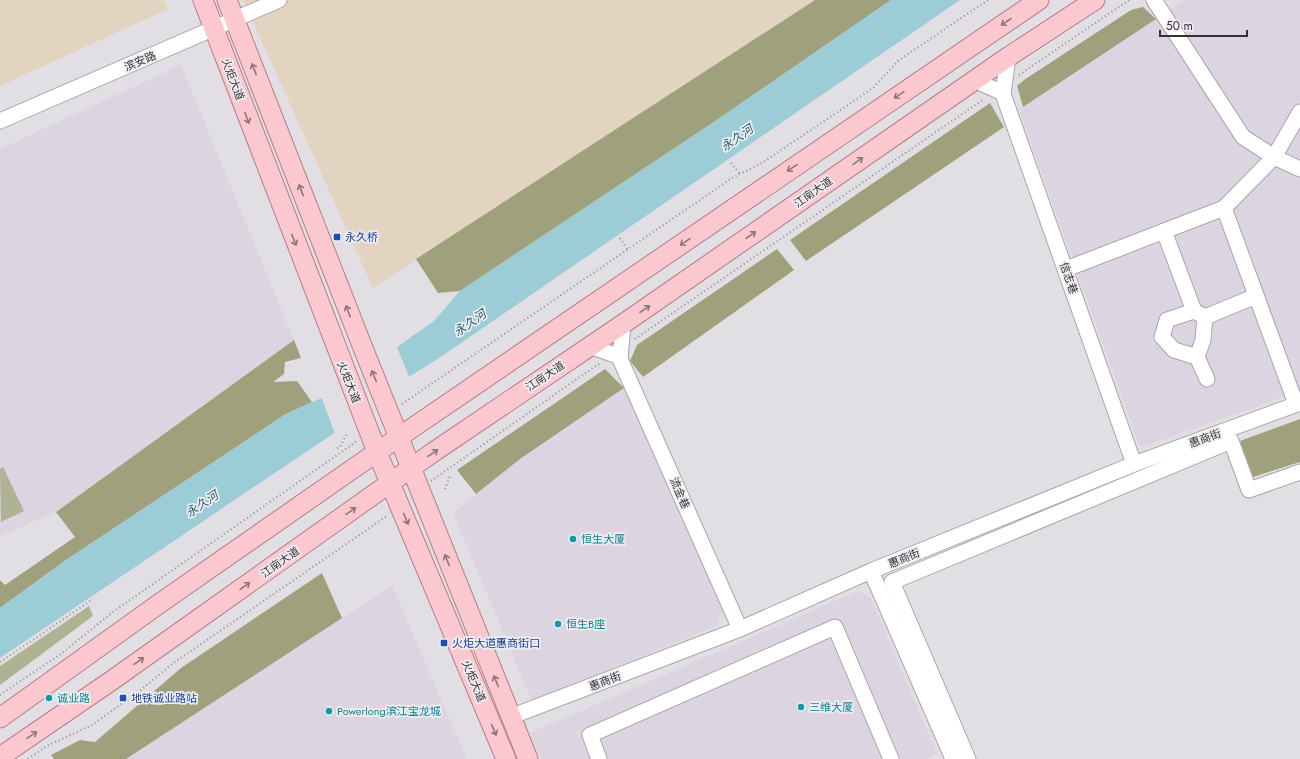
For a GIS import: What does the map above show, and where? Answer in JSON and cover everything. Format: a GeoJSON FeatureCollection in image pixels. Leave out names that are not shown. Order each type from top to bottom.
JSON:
{"type":"FeatureCollection","features":[{"type":"Feature","properties":{"kind":"main road","name":"火炬大道"},"geometry":{"type":"LineString","coordinates":[[202,0],[366,425],[506,759]]}},
{"type":"Feature","properties":{"kind":"main road","name":"火炬大道"},"geometry":{"type":"LineString","coordinates":[[227,0],[362,348],[400,438],[419,490],[528,759]]}},
{"type":"Feature","properties":{"kind":"main road"},"geometry":{"type":"LineString","coordinates":[[0,718],[163,601],[377,452],[400,438],[1039,0]]}},
{"type":"Feature","properties":{"kind":"main road","name":"江南大道"},"geometry":{"type":"LineString","coordinates":[[0,757],[111,681],[411,469],[623,324],[974,80],[1095,0]]}},
{"type":"Feature","properties":{"kind":"street","name":"滨安路"},"geometry":{"type":"LineString","coordinates":[[0,121],[213,30],[234,18],[279,0]]}},
{"type":"Feature","properties":{"kind":"street"},"geometry":{"type":"LineString","coordinates":[[1154,0],[1243,137],[1274,158],[1300,169]]}},
{"type":"Feature","properties":{"kind":"street","name":"信志巷"},"geometry":{"type":"LineString","coordinates":[[1008,57],[1001,90],[1066,269],[1134,464]]}},
{"type":"Feature","properties":{"kind":"street"},"geometry":{"type":"LineString","coordinates":[[974,80],[1001,90]]}},
{"type":"Feature","properties":{"kind":"street"},"geometry":{"type":"LineString","coordinates":[[1066,269],[1224,208],[1274,158],[1300,112]]}},
{"type":"Feature","properties":{"kind":"street"},"geometry":{"type":"LineString","coordinates":[[1224,208],[1298,404]]}},
{"type":"Feature","properties":{"kind":"street"},"geometry":{"type":"LineString","coordinates":[[1164,231],[1199,314],[1203,340],[1197,358],[1207,379]]}},
{"type":"Feature","properties":{"kind":"street"},"geometry":{"type":"LineString","coordinates":[[1197,358],[1174,350],[1162,337],[1167,320],[1199,314],[1256,296]]}},
{"type":"Feature","properties":{"kind":"street"},"geometry":{"type":"LineString","coordinates":[[590,346],[617,354],[623,324]]}},
{"type":"Feature","properties":{"kind":"street","name":"流金巷"},"geometry":{"type":"LineString","coordinates":[[617,354],[740,629]]}},
{"type":"Feature","properties":{"kind":"street","name":"惠商街"},"geometry":{"type":"LineString","coordinates":[[510,717],[740,629],[871,571],[1134,464],[1298,404]]}},
{"type":"Feature","properties":{"kind":"street"},"geometry":{"type":"LineString","coordinates":[[968,759],[892,582],[1231,441],[1249,490],[1300,472]]}},
{"type":"Feature","properties":{"kind":"street"},"geometry":{"type":"LineString","coordinates":[[871,571],[951,758]]}},
{"type":"Feature","properties":{"kind":"street"},"geometry":{"type":"LineString","coordinates":[[599,759],[590,736],[835,627],[891,759]]}},
{"type":"Feature","properties":{"kind":"path"},"geometry":{"type":"LineString","coordinates":[[388,410],[406,401],[740,174],[762,163],[873,88],[899,60],[988,0]]}},
{"type":"Feature","properties":{"kind":"path"},"geometry":{"type":"LineString","coordinates":[[419,490],[446,469],[617,354],[1001,90],[1129,0]]}},
{"type":"Feature","properties":{"kind":"path"},"geometry":{"type":"LineString","coordinates":[[731,163],[740,174]]}},
{"type":"Feature","properties":{"kind":"path"},"geometry":{"type":"LineString","coordinates":[[620,238],[628,250]]}},
{"type":"Feature","properties":{"kind":"path"},"geometry":{"type":"LineString","coordinates":[[0,695],[62,653],[113,612],[328,462],[366,425]]}},
{"type":"Feature","properties":{"kind":"path"},"geometry":{"type":"LineString","coordinates":[[337,448],[340,447],[347,433]]}},
{"type":"Feature","properties":{"kind":"path"},"geometry":{"type":"LineString","coordinates":[[444,489],[450,476]]}},
{"type":"Feature","properties":{"kind":"path"},"geometry":{"type":"LineString","coordinates":[[28,759],[47,746],[92,725],[141,690],[172,664],[375,526],[400,506]]}},
{"type":"Feature","properties":{"kind":"path"},"geometry":{"type":"LineString","coordinates":[[0,662],[93,599]]}},
{"type":"Feature","properties":{"kind":"shaded area"},"geometry":{"type":"Polygon","coordinates":[[[0,0],[164,0],[168,9],[0,86],[0,0]]]}},
{"type":"Feature","properties":{"kind":"shaded area"},"geometry":{"type":"Polygon","coordinates":[[[243,0],[815,0],[373,288],[243,0]]]}},
{"type":"Feature","properties":{"kind":"shaded area"},"geometry":{"type":"Polygon","coordinates":[[[1184,0],[1300,0],[1300,391],[1140,448],[1019,110],[1184,0]]]}},
{"type":"Feature","properties":{"kind":"shaded area"},"geometry":{"type":"Polygon","coordinates":[[[181,65],[294,340],[56,512],[0,536],[0,149],[181,65]]]}},
{"type":"Feature","properties":{"kind":"shaded area"},"geometry":{"type":"Polygon","coordinates":[[[624,388],[723,609],[717,626],[532,701],[453,513],[520,459],[624,388]]]}},
{"type":"Feature","properties":{"kind":"shaded area","name":"Powerlong滨江宝龙城"},"geometry":{"type":"Polygon","coordinates":[[[392,585],[467,759],[126,759],[342,618],[392,585]]]}},
{"type":"Feature","properties":{"kind":"shaded area"},"geometry":{"type":"Polygon","coordinates":[[[858,591],[871,598],[937,754],[926,759],[541,759],[530,733],[858,591]]]}},
{"type":"Feature","properties":{"kind":"green space"},"geometry":{"type":"Polygon","coordinates":[[[815,0],[891,0],[714,122],[460,291],[438,293],[416,259],[815,0]]]}},
{"type":"Feature","properties":{"kind":"green space"},"geometry":{"type":"Polygon","coordinates":[[[1143,7],[1156,19],[1023,107],[1017,86],[1024,80],[1131,10],[1143,7]]]}},
{"type":"Feature","properties":{"kind":"green space"},"geometry":{"type":"Polygon","coordinates":[[[990,103],[1004,127],[806,261],[790,240],[990,103]]]}},
{"type":"Feature","properties":{"kind":"green space"},"geometry":{"type":"Polygon","coordinates":[[[777,249],[794,270],[643,377],[630,361],[637,345],[777,249]]]}},
{"type":"Feature","properties":{"kind":"green space"},"geometry":{"type":"Polygon","coordinates":[[[294,340],[301,358],[285,362],[284,374],[273,382],[297,381],[312,402],[286,414],[66,560],[0,608],[0,580],[5,585],[75,537],[56,512],[294,340]]]}},
{"type":"Feature","properties":{"kind":"green space"},"geometry":{"type":"Polygon","coordinates":[[[605,369],[624,388],[520,459],[476,494],[457,470],[605,369]]]}},
{"type":"Feature","properties":{"kind":"green space"},"geometry":{"type":"Polygon","coordinates":[[[1300,419],[1300,462],[1253,477],[1240,441],[1300,419]]]}},
{"type":"Feature","properties":{"kind":"green space"},"geometry":{"type":"Polygon","coordinates":[[[3,467],[24,511],[1,522],[0,469],[3,467]]]}},
{"type":"Feature","properties":{"kind":"green space"},"geometry":{"type":"Polygon","coordinates":[[[322,573],[342,618],[126,759],[54,759],[51,755],[80,740],[95,742],[181,668],[322,573]]]}},
{"type":"Feature","properties":{"kind":"green space"},"geometry":{"type":"Polygon","coordinates":[[[89,606],[93,616],[0,685],[0,666],[89,606]]]}},
{"type":"Feature","properties":{"kind":"water","name":"永久河"},"geometry":{"type":"Polygon","coordinates":[[[891,0],[960,0],[442,356],[401,382],[346,425],[0,658],[0,608],[66,560],[286,414],[335,393],[434,321],[460,291],[714,122],[891,0]]]}},
{"type":"Feature","properties":{"kind":"pier"},"geometry":{"type":"Polygon","coordinates":[[[396,345],[410,379],[335,434],[321,396],[334,391],[396,345]]]}},
{"type":"Feature","properties":{"kind":"place","name":"永久桥"},"geometry":{"type":"Point","coordinates":[337,237]}},
{"type":"Feature","properties":{"kind":"place","name":"恒生大厦"},"geometry":{"type":"Point","coordinates":[573,539]}},
{"type":"Feature","properties":{"kind":"place","name":"恒生B座"},"geometry":{"type":"Point","coordinates":[558,624]}},
{"type":"Feature","properties":{"kind":"place","name":"火炬大道惠商街口"},"geometry":{"type":"Point","coordinates":[444,643]}},
{"type":"Feature","properties":{"kind":"place","name":"诚业路"},"geometry":{"type":"Point","coordinates":[49,698]}},
{"type":"Feature","properties":{"kind":"place","name":"地铁诚业路站"},"geometry":{"type":"Point","coordinates":[123,698]}},
{"type":"Feature","properties":{"kind":"place","name":"三维大厦"},"geometry":{"type":"Point","coordinates":[801,707]}},
{"type":"Feature","properties":{"kind":"place","name":"Powerlong滨江宝龙城"},"geometry":{"type":"Point","coordinates":[329,711]}}]}
